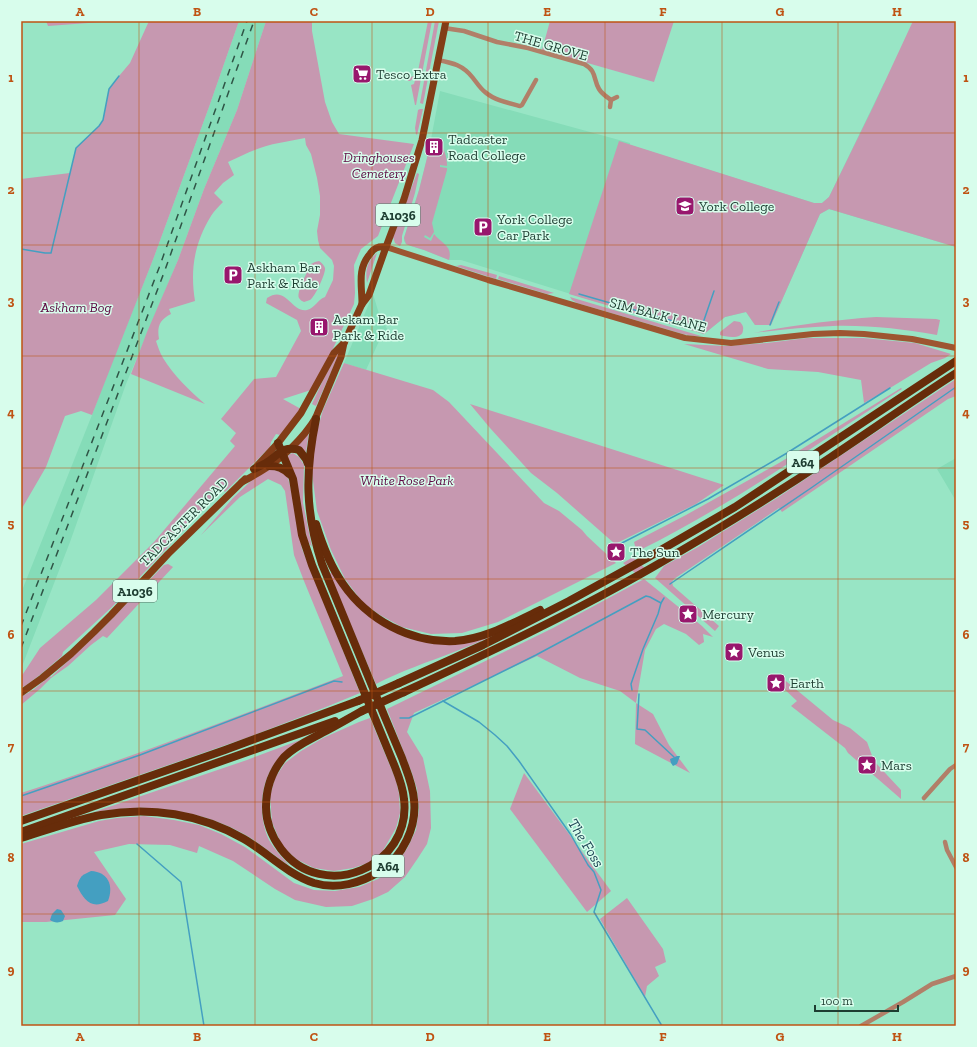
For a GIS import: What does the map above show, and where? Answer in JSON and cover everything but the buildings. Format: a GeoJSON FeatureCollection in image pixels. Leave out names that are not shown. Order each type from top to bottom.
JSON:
{"type":"FeatureCollection","features":[{"type":"Feature","properties":{"kind":"highway","name":"A64"},"geometry":{"type":"LineString","coordinates":[[21,821],[225,750],[358,701],[483,645],[570,601],[736,507],[956,362]]}},
{"type":"Feature","properties":{"kind":"highway","name":"A64"},"geometry":{"type":"LineString","coordinates":[[283,453],[291,476],[302,535],[312,565],[395,767],[402,786],[404,799],[405,812],[402,825],[398,837],[390,849],[382,858],[371,866],[359,872],[346,875],[332,876],[307,870],[295,863],[285,854],[277,844],[271,832],[266,811],[266,798],[269,784],[275,770],[284,757],[298,745],[362,711],[404,692],[577,609],[654,567],[830,458],[956,373]]}},
{"type":"Feature","properties":{"kind":"highway","name":"A64"},"geometry":{"type":"LineString","coordinates":[[21,838],[101,815],[153,811],[178,814],[200,819],[220,826],[255,846],[293,874],[315,883],[333,886],[352,884],[369,878],[383,869],[400,853],[408,839],[413,823],[415,801],[412,785],[322,564],[317,548],[308,500],[308,465],[316,419]]}},
{"type":"Feature","properties":{"kind":"highway"},"geometry":{"type":"LineString","coordinates":[[278,443],[283,453]]}},
{"type":"Feature","properties":{"kind":"highway"},"geometry":{"type":"LineString","coordinates":[[254,468],[267,463],[283,453],[285,449],[295,448],[299,450],[306,458],[308,465]]}},
{"type":"Feature","properties":{"kind":"highway"},"geometry":{"type":"LineString","coordinates":[[270,466],[282,467],[291,476]]}},
{"type":"Feature","properties":{"kind":"highway","name":"A64"},"geometry":{"type":"LineString","coordinates":[[308,500],[326,552],[343,584],[374,617],[398,631],[420,638],[455,641],[480,636],[498,630],[552,605],[570,601]]}},
{"type":"Feature","properties":{"kind":"highway","name":"A64"},"geometry":{"type":"LineString","coordinates":[[21,832],[362,711]]}},
{"type":"Feature","properties":{"kind":"main road","name":"A1036"},"geometry":{"type":"LineString","coordinates":[[386,247],[404,199],[418,153],[428,112],[445,24]]}},
{"type":"Feature","properties":{"kind":"main road","name":"TADCASTER ROAD"},"geometry":{"type":"LineString","coordinates":[[291,449],[316,419],[320,406],[341,358],[344,343],[362,304],[369,295],[386,247],[381,246],[374,249],[366,258],[362,266],[362,304]]}},
{"type":"Feature","properties":{"kind":"main road","name":"TADCASTER ROAD"},"geometry":{"type":"LineString","coordinates":[[21,693],[71,654],[111,616],[168,554],[242,482],[278,443],[301,413],[334,353],[344,343]]}},
{"type":"Feature","properties":{"kind":"main road","name":"TADCASTER ROAD"},"geometry":{"type":"LineString","coordinates":[[242,482],[270,466],[283,453]]}},
{"type":"Feature","properties":{"kind":"street","name":"THE GROVE"},"geometry":{"type":"LineString","coordinates":[[445,24],[497,42],[528,48],[584,64],[594,73],[597,85],[601,92],[611,100]]}},
{"type":"Feature","properties":{"kind":"street"},"geometry":{"type":"LineString","coordinates":[[438,60],[458,65],[468,71],[485,92],[501,100],[520,106],[536,80]]}},
{"type":"Feature","properties":{"kind":"street"},"geometry":{"type":"LineString","coordinates":[[610,107],[611,100],[617,97]]}},
{"type":"Feature","properties":{"kind":"street","name":"SIM BALK LANE"},"geometry":{"type":"LineString","coordinates":[[386,247],[488,280],[685,338],[731,343],[791,336],[840,333],[912,338],[956,348]]}},
{"type":"Feature","properties":{"kind":"street"},"geometry":{"type":"LineString","coordinates":[[924,798],[940,779],[956,764]]}},
{"type":"Feature","properties":{"kind":"street"},"geometry":{"type":"LineString","coordinates":[[935,775],[940,779]]}},
{"type":"Feature","properties":{"kind":"street"},"geometry":{"type":"LineString","coordinates":[[945,842],[947,850],[956,867]]}},
{"type":"Feature","properties":{"kind":"street"},"geometry":{"type":"LineString","coordinates":[[861,1026],[904,1002],[932,984],[956,976]]}},
{"type":"Feature","properties":{"kind":"shaded area"},"geometry":{"type":"Polygon","coordinates":[[[239,21],[266,21],[237,110],[204,189],[178,260],[126,384],[70,542],[21,669],[21,593],[154,257],[239,21]]]}},
{"type":"Feature","properties":{"kind":"shaded area","name":"York College"},"geometry":{"type":"Polygon","coordinates":[[[884,83],[956,247],[829,209],[820,214],[771,325],[755,325],[746,312],[725,317],[704,334],[461,260],[449,260],[406,244],[404,241],[429,150],[440,91],[630,143],[630,145],[814,203],[822,203],[829,197],[884,83]]]}},
{"type":"Feature","properties":{"kind":"shaded area"},"geometry":{"type":"Polygon","coordinates":[[[373,294],[380,317],[389,332],[385,339],[380,339],[366,370],[344,363],[373,294]]]}},
{"type":"Feature","properties":{"kind":"shaded area"},"geometry":{"type":"Polygon","coordinates":[[[956,458],[956,501],[937,469],[956,458]]]}},
{"type":"Feature","properties":{"kind":"green space"},"geometry":{"type":"Polygon","coordinates":[[[46,21],[115,21],[48,26],[46,21]]]}},
{"type":"Feature","properties":{"kind":"green space","name":"Askham Bog"},"geometry":{"type":"Polygon","coordinates":[[[149,21],[239,21],[154,257],[92,415],[81,411],[65,416],[46,467],[21,510],[21,179],[70,173],[76,148],[99,126],[103,120],[109,89],[130,63],[149,21]]]}},
{"type":"Feature","properties":{"kind":"green space","name":"Dringhouses Cemetery"},"geometry":{"type":"Polygon","coordinates":[[[266,21],[312,21],[312,31],[325,102],[332,122],[339,134],[414,144],[378,236],[361,249],[354,265],[354,304],[329,357],[311,390],[283,399],[301,409],[280,435],[276,434],[270,447],[225,492],[222,489],[112,607],[63,652],[62,656],[24,687],[21,685],[21,677],[40,648],[96,600],[154,542],[235,446],[230,441],[236,433],[221,419],[254,379],[276,377],[301,331],[297,320],[266,303],[267,298],[274,295],[279,295],[284,297],[297,308],[307,310],[312,308],[325,297],[333,280],[334,266],[332,260],[320,248],[318,240],[317,231],[320,215],[320,196],[311,154],[306,145],[305,138],[272,144],[228,162],[234,175],[223,183],[214,193],[223,202],[215,210],[205,226],[197,247],[193,268],[195,301],[169,309],[171,314],[161,321],[158,331],[159,339],[156,341],[167,365],[177,377],[205,404],[131,374],[237,110],[266,21]]]}},
{"type":"Feature","properties":{"kind":"green space"},"geometry":{"type":"Polygon","coordinates":[[[428,21],[432,21],[415,105],[411,85],[414,84],[415,80],[414,78],[408,81],[407,78],[414,76],[418,71],[428,21]]]}},
{"type":"Feature","properties":{"kind":"green space"},"geometry":{"type":"Polygon","coordinates":[[[435,21],[439,21],[423,104],[420,103],[435,21]]]}},
{"type":"Feature","properties":{"kind":"green space"},"geometry":{"type":"Polygon","coordinates":[[[550,21],[674,21],[654,82],[542,50],[550,21]]]}},
{"type":"Feature","properties":{"kind":"green space","name":"York College"},"geometry":{"type":"Polygon","coordinates":[[[913,21],[950,21],[956,23],[956,247],[829,209],[820,214],[771,325],[755,325],[746,312],[725,317],[704,334],[569,294],[619,141],[814,203],[822,203],[829,197],[913,21]]]}},
{"type":"Feature","properties":{"kind":"green space"},"geometry":{"type":"Polygon","coordinates":[[[423,109],[417,135],[415,128],[418,110],[423,109]]]}},
{"type":"Feature","properties":{"kind":"green space"},"geometry":{"type":"Polygon","coordinates":[[[438,140],[446,156],[447,163],[447,166],[440,165],[440,167],[447,168],[447,170],[432,223],[434,232],[430,238],[425,235],[424,237],[431,241],[434,234],[448,248],[450,255],[449,260],[406,244],[404,238],[419,190],[429,150],[431,148],[437,150],[438,145],[431,142],[438,140]]]}},
{"type":"Feature","properties":{"kind":"green space"},"geometry":{"type":"Polygon","coordinates":[[[417,173],[419,174],[415,193],[400,246],[395,243],[393,237],[417,173]]]}},
{"type":"Feature","properties":{"kind":"green space"},"geometry":{"type":"Polygon","coordinates":[[[377,253],[367,283],[366,274],[369,263],[377,253]]]}},
{"type":"Feature","properties":{"kind":"green space"},"geometry":{"type":"Polygon","coordinates":[[[319,261],[325,268],[322,280],[312,298],[304,302],[299,298],[299,291],[311,264],[319,261]]]}},
{"type":"Feature","properties":{"kind":"green space"},"geometry":{"type":"Polygon","coordinates":[[[461,265],[497,275],[496,279],[456,266],[461,265]]]}},
{"type":"Feature","properties":{"kind":"green space"},"geometry":{"type":"Polygon","coordinates":[[[499,276],[554,293],[547,294],[498,279],[499,276]]]}},
{"type":"Feature","properties":{"kind":"green space"},"geometry":{"type":"Polygon","coordinates":[[[570,297],[701,336],[683,334],[577,303],[570,297]]]}},
{"type":"Feature","properties":{"kind":"green space"},"geometry":{"type":"Polygon","coordinates":[[[876,317],[940,320],[937,335],[859,326],[813,327],[753,333],[814,323],[876,317]]]}},
{"type":"Feature","properties":{"kind":"green space"},"geometry":{"type":"Polygon","coordinates":[[[734,321],[740,322],[743,326],[742,333],[740,335],[734,337],[720,335],[720,332],[734,321]]]}},
{"type":"Feature","properties":{"kind":"green space"},"geometry":{"type":"Polygon","coordinates":[[[807,338],[863,338],[915,343],[951,354],[931,363],[864,403],[861,380],[818,372],[768,369],[684,344],[726,346],[807,338]]]}},
{"type":"Feature","properties":{"kind":"green space"},"geometry":{"type":"Polygon","coordinates":[[[339,351],[340,352],[316,406],[312,404],[339,351]]]}},
{"type":"Feature","properties":{"kind":"green space","name":"White Rose Park"},"geometry":{"type":"Polygon","coordinates":[[[344,363],[433,390],[449,402],[544,503],[559,511],[582,530],[616,563],[498,622],[462,633],[431,634],[402,627],[380,615],[363,603],[345,579],[331,550],[317,511],[312,473],[314,442],[323,410],[344,363]]]}},
{"type":"Feature","properties":{"kind":"green space"},"geometry":{"type":"Polygon","coordinates":[[[956,379],[956,396],[948,399],[782,512],[779,508],[674,579],[672,582],[673,586],[719,626],[715,631],[655,578],[664,566],[698,547],[777,498],[956,379]]]}},
{"type":"Feature","properties":{"kind":"green space"},"geometry":{"type":"Polygon","coordinates":[[[901,388],[902,389],[739,495],[706,515],[638,551],[634,542],[779,463],[901,388]]]}},
{"type":"Feature","properties":{"kind":"green space"},"geometry":{"type":"Polygon","coordinates":[[[470,404],[724,485],[696,504],[615,544],[557,493],[531,473],[470,404]]]}},
{"type":"Feature","properties":{"kind":"green space"},"geometry":{"type":"Polygon","coordinates":[[[309,432],[306,452],[296,446],[309,432]]]}},
{"type":"Feature","properties":{"kind":"green space"},"geometry":{"type":"Polygon","coordinates":[[[293,453],[299,457],[304,465],[303,503],[312,547],[308,542],[287,457],[293,453]]]}},
{"type":"Feature","properties":{"kind":"green space"},"geometry":{"type":"Polygon","coordinates":[[[272,469],[284,473],[288,478],[302,549],[360,693],[246,738],[21,816],[21,793],[62,780],[223,722],[343,676],[294,555],[285,491],[281,485],[268,479],[240,497],[201,535],[233,498],[253,479],[263,472],[272,469]]]}},
{"type":"Feature","properties":{"kind":"green space"},"geometry":{"type":"Polygon","coordinates":[[[633,557],[649,572],[640,577],[623,563],[633,557]]]}},
{"type":"Feature","properties":{"kind":"green space"},"geometry":{"type":"Polygon","coordinates":[[[168,564],[173,567],[107,638],[103,636],[91,645],[21,705],[21,697],[33,690],[50,676],[51,677],[102,629],[164,565],[168,564]]]}},
{"type":"Feature","properties":{"kind":"green space"},"geometry":{"type":"Polygon","coordinates":[[[332,572],[367,615],[416,639],[433,644],[471,641],[494,635],[376,684],[329,574],[332,572]]]}},
{"type":"Feature","properties":{"kind":"green space"},"geometry":{"type":"Polygon","coordinates":[[[644,579],[702,626],[713,637],[703,634],[704,642],[699,645],[686,634],[664,624],[656,629],[645,650],[636,703],[620,691],[580,678],[537,656],[414,713],[407,732],[423,758],[430,791],[431,828],[427,844],[405,877],[388,892],[373,899],[352,906],[326,907],[295,900],[275,889],[233,861],[199,846],[197,853],[170,845],[129,844],[94,852],[126,899],[115,915],[46,922],[21,922],[21,844],[99,821],[117,818],[144,816],[199,825],[221,834],[245,847],[294,883],[314,890],[335,891],[359,887],[378,879],[395,867],[408,847],[416,830],[419,809],[417,789],[412,773],[387,709],[553,628],[644,579]]]}},
{"type":"Feature","properties":{"kind":"green space"},"geometry":{"type":"Polygon","coordinates":[[[781,677],[833,720],[850,728],[867,742],[874,761],[901,790],[901,799],[848,753],[845,748],[791,706],[797,701],[781,686],[778,681],[781,677]]]}},
{"type":"Feature","properties":{"kind":"green space"},"geometry":{"type":"Polygon","coordinates":[[[636,703],[653,714],[669,745],[690,773],[635,744],[636,703]]]}},
{"type":"Feature","properties":{"kind":"green space"},"geometry":{"type":"Polygon","coordinates":[[[370,718],[396,780],[399,794],[400,813],[396,828],[381,854],[368,863],[353,868],[334,871],[314,868],[296,859],[282,846],[272,822],[270,796],[275,778],[285,763],[301,751],[323,738],[370,718]]]}},
{"type":"Feature","properties":{"kind":"green space"},"geometry":{"type":"Polygon","coordinates":[[[300,740],[281,755],[273,766],[264,786],[262,797],[263,819],[269,840],[290,866],[242,833],[208,818],[171,810],[140,808],[94,812],[247,760],[300,740]]]}},
{"type":"Feature","properties":{"kind":"green space"},"geometry":{"type":"Polygon","coordinates":[[[524,773],[611,891],[587,912],[510,809],[524,773]]]}},
{"type":"Feature","properties":{"kind":"green space"},"geometry":{"type":"Polygon","coordinates":[[[627,898],[663,949],[666,962],[655,967],[659,976],[647,986],[645,997],[600,919],[627,898]]]}},
{"type":"Feature","properties":{"kind":"water"},"geometry":{"type":"Polygon","coordinates":[[[680,756],[677,764],[673,766],[670,759],[680,756]]]}},
{"type":"Feature","properties":{"kind":"water"},"geometry":{"type":"Polygon","coordinates":[[[91,871],[102,874],[108,880],[110,885],[110,895],[108,901],[102,904],[93,904],[89,902],[82,896],[77,886],[80,878],[91,871]]]}},
{"type":"Feature","properties":{"kind":"water"},"geometry":{"type":"Polygon","coordinates":[[[57,909],[61,910],[65,916],[63,921],[53,922],[50,920],[52,914],[57,909]]]}},
{"type":"Feature","properties":{"kind":"waterway"},"geometry":{"type":"LineString","coordinates":[[21,249],[51,253],[76,148],[99,126],[103,120],[109,89],[119,76]]}},
{"type":"Feature","properties":{"kind":"waterway"},"geometry":{"type":"LineString","coordinates":[[579,294],[697,328],[701,327],[703,323],[714,291]]}},
{"type":"Feature","properties":{"kind":"waterway"},"geometry":{"type":"LineString","coordinates":[[770,325],[779,302]]}},
{"type":"Feature","properties":{"kind":"waterway"},"geometry":{"type":"LineString","coordinates":[[670,584],[956,387]]}},
{"type":"Feature","properties":{"kind":"waterway"},"geometry":{"type":"LineString","coordinates":[[620,544],[708,499],[787,453],[890,388]]}},
{"type":"Feature","properties":{"kind":"waterway"},"geometry":{"type":"LineString","coordinates":[[400,718],[409,718],[536,655],[646,596],[661,603]]}},
{"type":"Feature","properties":{"kind":"waterway"},"geometry":{"type":"LineString","coordinates":[[632,690],[631,684],[643,649],[664,598]]}},
{"type":"Feature","properties":{"kind":"waterway"},"geometry":{"type":"LineString","coordinates":[[21,796],[140,755],[334,681],[342,682]]}},
{"type":"Feature","properties":{"kind":"waterway"},"geometry":{"type":"LineString","coordinates":[[639,694],[637,729],[645,730],[674,757]]}},
{"type":"Feature","properties":{"kind":"waterway","name":"The Foss"},"geometry":{"type":"LineString","coordinates":[[443,701],[479,722],[507,746],[571,835],[588,865],[594,872],[601,890],[594,912],[662,1026]]}},
{"type":"Feature","properties":{"kind":"waterway"},"geometry":{"type":"LineString","coordinates":[[137,844],[181,882],[204,1026]]}},
{"type":"Feature","properties":{"kind":"railway"},"geometry":{"type":"LineString","coordinates":[[21,626],[159,268],[247,21]]}},
{"type":"Feature","properties":{"kind":"railway"},"geometry":{"type":"LineString","coordinates":[[21,648],[165,270],[254,21]]}},
{"type":"Feature","properties":{"kind":"place","name":"Tesco Extra"},"geometry":{"type":"Point","coordinates":[362,74]}},
{"type":"Feature","properties":{"kind":"place","name":"Tadcaster Road College"},"geometry":{"type":"Point","coordinates":[434,147]}},
{"type":"Feature","properties":{"kind":"place","name":"York College"},"geometry":{"type":"Point","coordinates":[685,206]}},
{"type":"Feature","properties":{"kind":"place","name":"York College Car Park"},"geometry":{"type":"Point","coordinates":[483,227]}},
{"type":"Feature","properties":{"kind":"place","name":"Askham Bar Park & Ride"},"geometry":{"type":"Point","coordinates":[233,275]}},
{"type":"Feature","properties":{"kind":"place","name":"Askam Bar Park & Ride"},"geometry":{"type":"Point","coordinates":[319,327]}},
{"type":"Feature","properties":{"kind":"place","name":"The Sun"},"geometry":{"type":"Point","coordinates":[616,552]}},
{"type":"Feature","properties":{"kind":"place","name":"Mercury"},"geometry":{"type":"Point","coordinates":[688,614]}},
{"type":"Feature","properties":{"kind":"place","name":"Venus"},"geometry":{"type":"Point","coordinates":[734,652]}},
{"type":"Feature","properties":{"kind":"place","name":"Earth"},"geometry":{"type":"Point","coordinates":[776,683]}},
{"type":"Feature","properties":{"kind":"place","name":"Mars"},"geometry":{"type":"Point","coordinates":[867,765]}}]}
